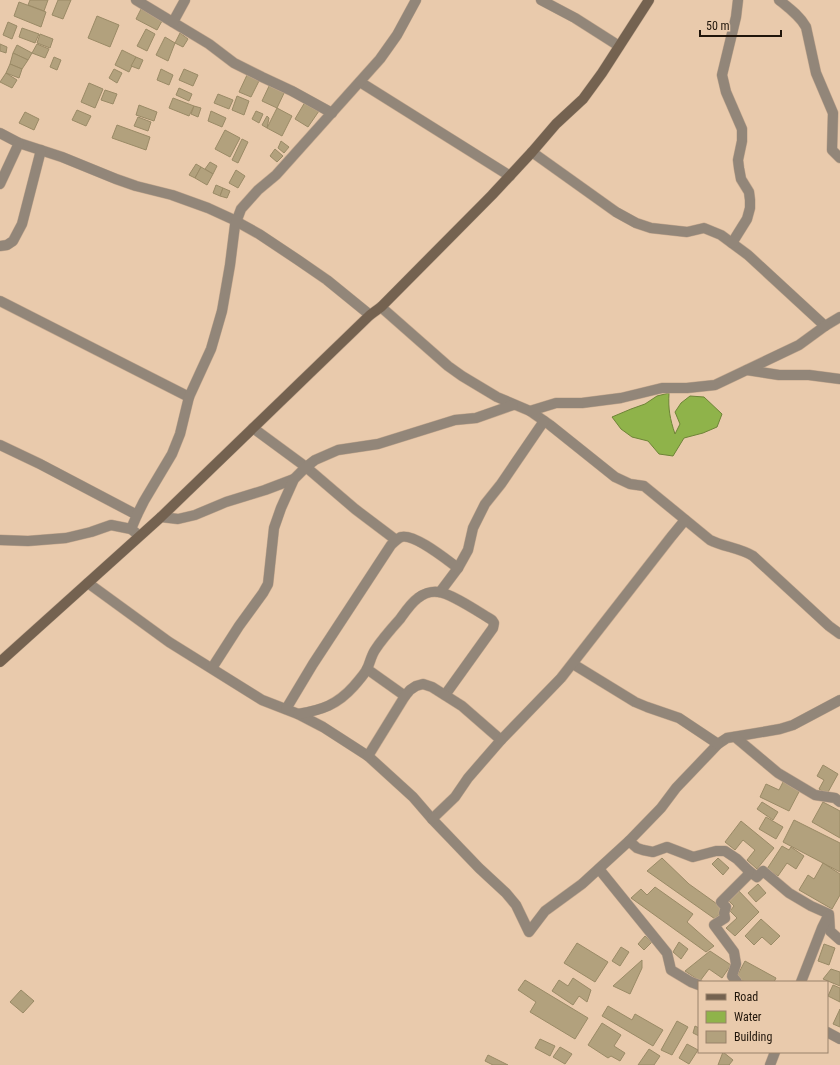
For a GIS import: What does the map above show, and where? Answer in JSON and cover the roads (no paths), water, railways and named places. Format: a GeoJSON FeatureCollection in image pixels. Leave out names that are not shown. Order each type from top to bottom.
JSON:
{"type":"FeatureCollection","features":[{"type":"Feature","properties":{"kind":"street"},"geometry":{"type":"LineString","coordinates":[[136,0],[209,44],[234,63],[292,91],[332,113]]}},
{"type":"Feature","properties":{"kind":"street"},"geometry":{"type":"LineString","coordinates":[[173,22],[185,0]]}},
{"type":"Feature","properties":{"kind":"street"},"geometry":{"type":"LineString","coordinates":[[131,529],[137,515],[172,454],[180,434],[189,397],[211,349],[219,324],[236,222],[241,209],[258,190],[276,175],[380,59],[397,35],[416,0]]}},
{"type":"Feature","properties":{"kind":"street"},"geometry":{"type":"LineString","coordinates":[[541,0],[575,18],[619,46]]}},
{"type":"Feature","properties":{"kind":"street"},"geometry":{"type":"LineString","coordinates":[[0,662],[161,517],[370,315],[381,307],[510,176],[556,124],[583,99],[602,73],[649,0]]}},
{"type":"Feature","properties":{"kind":"street"},"geometry":{"type":"LineString","coordinates":[[732,243],[747,220],[750,204],[749,192],[741,179],[738,160],[742,141],[742,129],[726,92],[722,75],[736,17],[738,0]]}},
{"type":"Feature","properties":{"kind":"street"},"geometry":{"type":"LineString","coordinates":[[779,0],[792,9],[803,21],[806,27],[816,73],[833,113],[832,150],[840,158]]}},
{"type":"Feature","properties":{"kind":"street"},"geometry":{"type":"LineString","coordinates":[[360,82],[510,176]]}},
{"type":"Feature","properties":{"kind":"street"},"geometry":{"type":"LineString","coordinates":[[0,133],[19,143],[128,184],[172,195],[208,208],[272,243],[327,280],[370,315]]}},
{"type":"Feature","properties":{"kind":"street"},"geometry":{"type":"LineString","coordinates":[[0,184],[19,143]]}},
{"type":"Feature","properties":{"kind":"street"},"geometry":{"type":"LineString","coordinates":[[0,246],[7,245],[13,241],[22,224],[41,150]]}},
{"type":"Feature","properties":{"kind":"street"},"geometry":{"type":"LineString","coordinates":[[532,152],[616,212],[636,223],[651,228],[687,232],[704,228],[721,236],[748,255],[825,326]]}},
{"type":"Feature","properties":{"kind":"street"},"geometry":{"type":"LineString","coordinates":[[0,301],[189,397]]}},
{"type":"Feature","properties":{"kind":"street"},"geometry":{"type":"LineString","coordinates":[[381,307],[448,366],[468,380],[497,397],[530,411],[615,477],[630,484],[644,486],[710,540],[746,552],[753,556],[840,634]]}},
{"type":"Feature","properties":{"kind":"street"},"geometry":{"type":"LineString","coordinates":[[530,411],[556,403],[582,403],[621,398],[662,388],[687,388],[715,385],[799,345],[840,317]]}},
{"type":"Feature","properties":{"kind":"street"},"geometry":{"type":"LineString","coordinates":[[747,370],[779,375],[809,375],[840,379]]}},
{"type":"Feature","properties":{"kind":"street"},"geometry":{"type":"LineString","coordinates":[[212,668],[268,584],[274,528],[294,479],[306,467],[315,460],[338,450],[378,444],[455,420],[476,418],[513,405]]}},
{"type":"Feature","properties":{"kind":"street"},"geometry":{"type":"LineString","coordinates":[[440,592],[458,568],[468,550],[473,528],[485,504],[501,484],[544,421]]}},
{"type":"Feature","properties":{"kind":"street"},"geometry":{"type":"LineString","coordinates":[[253,428],[306,467],[355,509],[396,540]]}},
{"type":"Feature","properties":{"kind":"street"},"geometry":{"type":"LineString","coordinates":[[0,445],[40,464],[137,515]]}},
{"type":"Feature","properties":{"kind":"street"},"geometry":{"type":"LineString","coordinates":[[161,517],[178,519],[195,516],[226,502],[294,479]]}},
{"type":"Feature","properties":{"kind":"street"},"geometry":{"type":"LineString","coordinates":[[432,819],[455,797],[468,778],[501,740],[573,664],[685,520]]}},
{"type":"Feature","properties":{"kind":"street"},"geometry":{"type":"LineString","coordinates":[[0,540],[28,541],[66,538],[111,525],[131,529],[139,537]]}},
{"type":"Feature","properties":{"kind":"street"},"geometry":{"type":"LineString","coordinates":[[286,709],[313,664],[391,545],[396,540],[402,537],[412,537],[429,547],[458,568]]}},
{"type":"Feature","properties":{"kind":"street"},"geometry":{"type":"LineString","coordinates":[[88,583],[169,642],[262,700],[298,714],[323,726],[368,756],[412,797],[479,868],[506,893],[516,905],[529,932],[545,911],[582,884],[629,841],[661,808],[676,788],[718,744],[727,738],[780,729],[793,725],[840,700]]}},
{"type":"Feature","properties":{"kind":"street"},"geometry":{"type":"LineString","coordinates":[[298,714],[314,711],[333,704],[354,686],[367,669],[375,650],[405,612],[418,598],[431,592],[440,592],[453,597],[492,620],[494,623],[493,628],[445,695]]}},
{"type":"Feature","properties":{"kind":"street"},"geometry":{"type":"LineString","coordinates":[[573,664],[634,702],[679,718],[718,744]]}},
{"type":"Feature","properties":{"kind":"street"},"geometry":{"type":"LineString","coordinates":[[367,669],[405,696]]}},
{"type":"Feature","properties":{"kind":"street"},"geometry":{"type":"LineString","coordinates":[[368,756],[405,696],[416,686],[423,684],[432,687],[462,706],[501,740]]}},
{"type":"Feature","properties":{"kind":"street"},"geometry":{"type":"LineString","coordinates":[[734,737],[778,773],[815,795],[838,799]]}},
{"type":"Feature","properties":{"kind":"street"},"geometry":{"type":"LineString","coordinates":[[629,841],[637,848],[643,850],[652,852],[667,847],[693,857],[716,851],[725,851],[737,859],[757,877],[762,871],[789,893],[811,906],[829,914]]}},
{"type":"Feature","properties":{"kind":"street"},"geometry":{"type":"LineString","coordinates":[[599,869],[667,953],[671,970],[698,985]]}},
{"type":"Feature","properties":{"kind":"street"},"geometry":{"type":"LineString","coordinates":[[736,981],[732,976],[736,964],[734,952],[714,925],[725,918],[724,913],[726,907],[721,902],[747,876],[749,871]]}},
{"type":"Feature","properties":{"kind":"street"},"geometry":{"type":"LineString","coordinates":[[829,914],[830,931],[840,940]]}},
{"type":"Feature","properties":{"kind":"street"},"geometry":{"type":"LineString","coordinates":[[801,981],[829,914]]}},
{"type":"Feature","properties":{"kind":"street"},"geometry":{"type":"LineString","coordinates":[[828,1033],[840,1039]]}},
{"type":"Feature","properties":{"kind":"street"},"geometry":{"type":"LineString","coordinates":[[770,1065],[775,1053]]}},
{"type":"Feature","properties":{"kind":"water"},"geometry":{"type":"Polygon","coordinates":[[[669,393],[670,414],[675,434],[680,424],[675,412],[681,403],[690,396],[704,397],[722,414],[717,427],[703,433],[684,438],[673,456],[659,454],[648,441],[632,437],[621,429],[612,417],[645,404],[657,396],[669,393]]]}}]}
